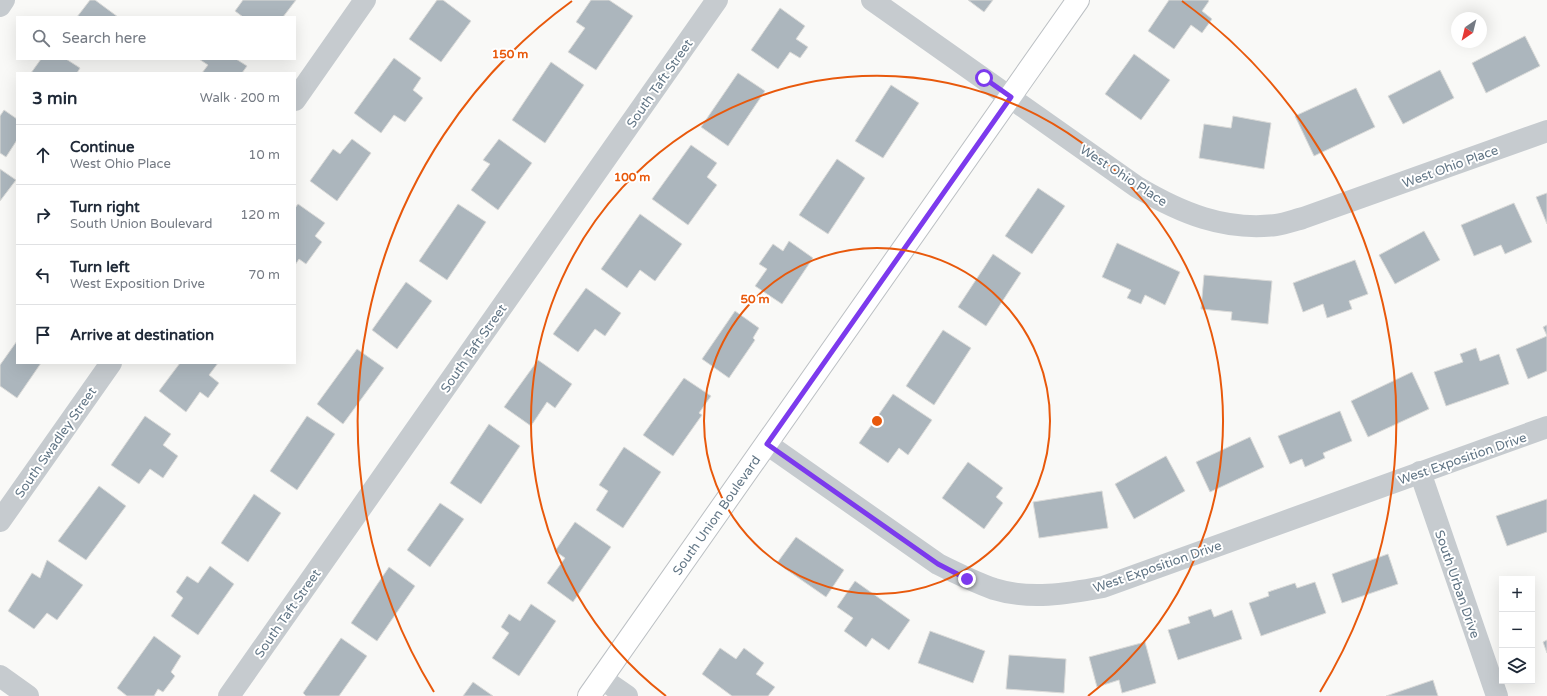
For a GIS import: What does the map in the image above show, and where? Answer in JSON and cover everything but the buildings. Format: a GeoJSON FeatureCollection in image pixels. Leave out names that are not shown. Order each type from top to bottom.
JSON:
{"type":"FeatureCollection","features":[{"type":"Feature","properties":{"kind":"main road","name":"South Union Boulevard"},"geometry":{"type":"LineString","coordinates":[[589,696],[1078,0]]}},
{"type":"Feature","properties":{"kind":"street"},"geometry":{"type":"LineString","coordinates":[[0,6],[4,0]]}},
{"type":"Feature","properties":{"kind":"street"},"geometry":{"type":"LineString","coordinates":[[296,99],[365,0]]}},
{"type":"Feature","properties":{"kind":"street","name":"South Taft Street"},"geometry":{"type":"LineString","coordinates":[[229,696],[717,0]]}},
{"type":"Feature","properties":{"kind":"street","name":"West Ohio Place"},"geometry":{"type":"LineString","coordinates":[[872,0],[1137,187],[1165,204],[1193,216],[1220,223],[1249,226],[1277,225],[1303,218],[1547,131]]}},
{"type":"Feature","properties":{"kind":"street","name":"South Swadley Street"},"geometry":{"type":"LineString","coordinates":[[0,521],[110,364]]}},
{"type":"Feature","properties":{"kind":"street","name":"West Exposition Drive"},"geometry":{"type":"LineString","coordinates":[[767,444],[938,564],[967,579],[995,589],[1021,594],[1047,595],[1103,587],[1420,472],[1547,428]]}},
{"type":"Feature","properties":{"kind":"street","name":"South Urban Drive"},"geometry":{"type":"LineString","coordinates":[[1420,472],[1497,696]]}},
{"type":"Feature","properties":{"kind":"street"},"geometry":{"type":"LineString","coordinates":[[0,676],[28,696]]}},
{"type":"Feature","properties":{"kind":"street"},"geometry":{"type":"LineString","coordinates":[[602,678],[627,696]]}},
{"type":"Feature","properties":{"kind":"route"},"geometry":{"type":"LineString","coordinates":[[967,579],[938,564],[767,444],[1011,97],[984,78]]}}]}
